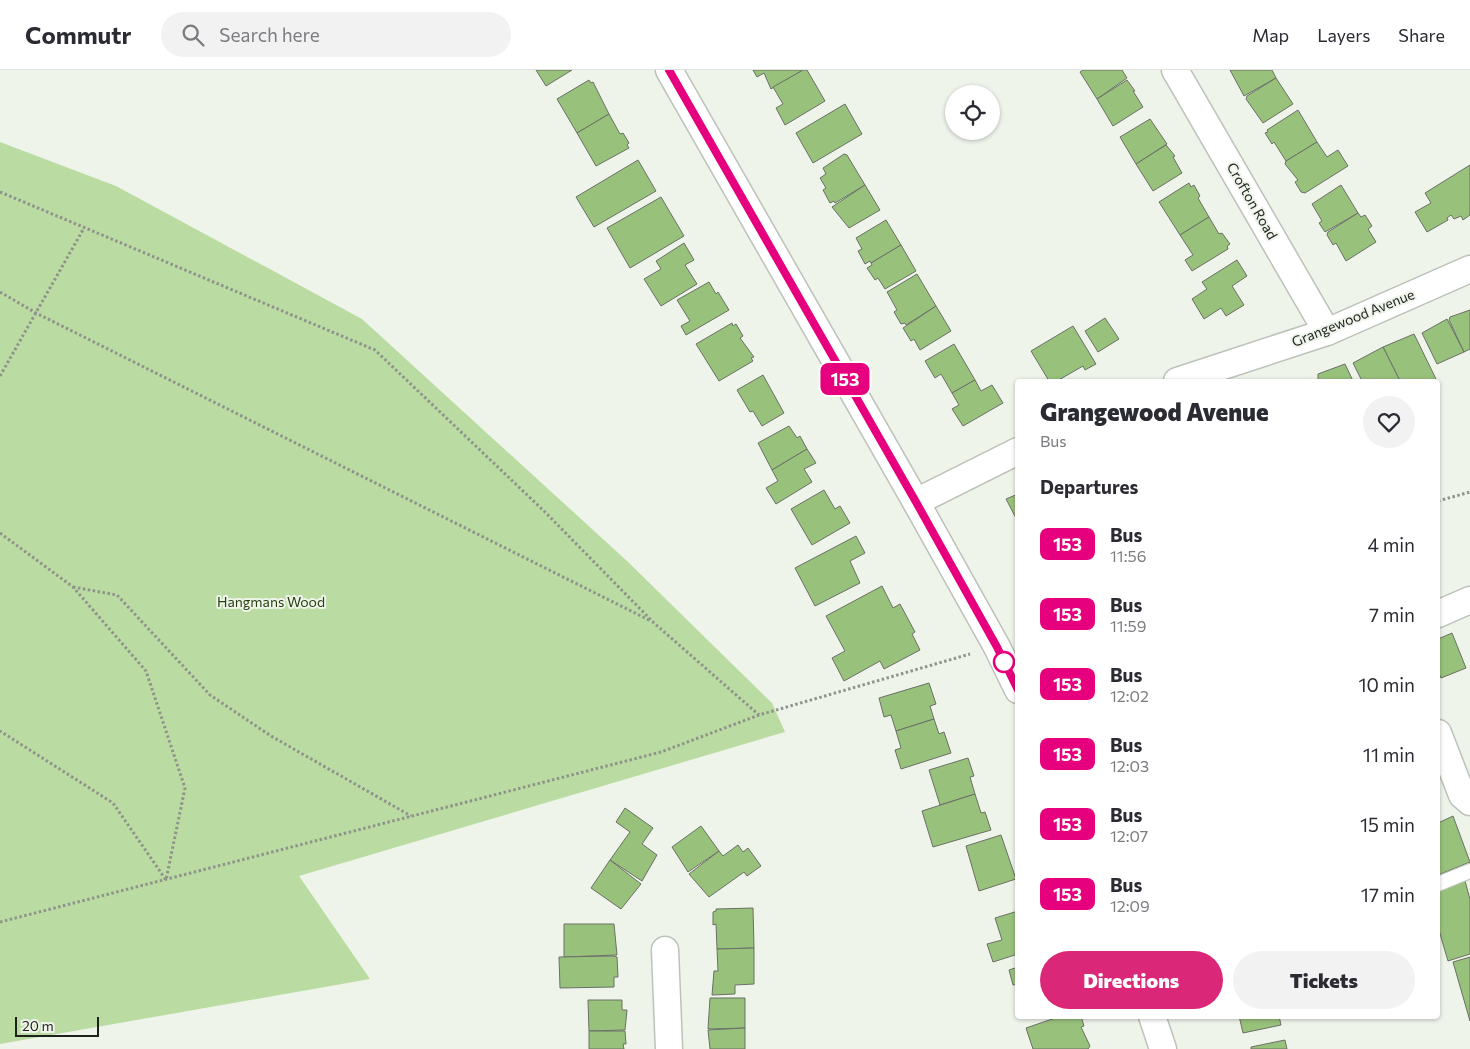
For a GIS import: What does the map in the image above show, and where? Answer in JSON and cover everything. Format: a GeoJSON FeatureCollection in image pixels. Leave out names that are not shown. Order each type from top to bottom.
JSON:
{"type":"FeatureCollection","features":[{"type":"Feature","properties":{"kind":"street"},"geometry":{"type":"LineString","coordinates":[[669,70],[916,502],[997,647],[1015,684]]}},
{"type":"Feature","properties":{"kind":"street","name":"Crofton Road"},"geometry":{"type":"LineString","coordinates":[[1175,70],[1327,332]]}},
{"type":"Feature","properties":{"kind":"street","name":"Grangewood Avenue"},"geometry":{"type":"LineString","coordinates":[[1183,379],[1327,332],[1470,269]]}},
{"type":"Feature","properties":{"kind":"street"},"geometry":{"type":"LineString","coordinates":[[916,502],[1015,452]]}},
{"type":"Feature","properties":{"kind":"street"},"geometry":{"type":"LineString","coordinates":[[1440,613],[1470,600]]}},
{"type":"Feature","properties":{"kind":"street"},"geometry":{"type":"LineString","coordinates":[[1440,738],[1462,795],[1470,802]]}},
{"type":"Feature","properties":{"kind":"street"},"geometry":{"type":"LineString","coordinates":[[665,950],[669,1049]]}},
{"type":"Feature","properties":{"kind":"street"},"geometry":{"type":"LineString","coordinates":[[1153,1019],[1163,1049]]}},
{"type":"Feature","properties":{"kind":"lane"},"geometry":{"type":"LineString","coordinates":[[1440,883],[1470,871]]}},
{"type":"Feature","properties":{"kind":"path"},"geometry":{"type":"LineString","coordinates":[[0,192],[375,350],[544,511],[654,623],[759,715]]}},
{"type":"Feature","properties":{"kind":"path"},"geometry":{"type":"LineString","coordinates":[[0,376],[84,228]]}},
{"type":"Feature","properties":{"kind":"path"},"geometry":{"type":"LineString","coordinates":[[0,292],[36,313],[654,623]]}},
{"type":"Feature","properties":{"kind":"path"},"geometry":{"type":"LineString","coordinates":[[1440,501],[1470,492]]}},
{"type":"Feature","properties":{"kind":"path"},"geometry":{"type":"LineString","coordinates":[[0,533],[73,587],[146,670],[185,788],[166,880]]}},
{"type":"Feature","properties":{"kind":"path"},"geometry":{"type":"LineString","coordinates":[[73,587],[117,595],[210,696],[270,736],[412,816]]}},
{"type":"Feature","properties":{"kind":"path"},"geometry":{"type":"LineString","coordinates":[[0,922],[661,752],[759,715],[975,653]]}},
{"type":"Feature","properties":{"kind":"path"},"geometry":{"type":"LineString","coordinates":[[0,731],[113,803],[166,880]]}},
{"type":"Feature","properties":{"kind":"green space","name":"Hangmans Wood"},"geometry":{"type":"Polygon","coordinates":[[[0,142],[116,186],[362,319],[627,561],[772,703],[785,732],[299,876],[370,979],[0,1044],[0,142]]]}},
{"type":"Feature","properties":{"kind":"building"},"geometry":{"type":"Polygon","coordinates":[[[536,70],[572,70],[546,86],[536,70]]]}},
{"type":"Feature","properties":{"kind":"building"},"geometry":{"type":"Polygon","coordinates":[[[753,70],[803,70],[771,89],[764,73],[757,77],[753,70]]]}},
{"type":"Feature","properties":{"kind":"building"},"geometry":{"type":"Polygon","coordinates":[[[803,70],[807,70],[825,101],[785,125],[776,108],[783,104],[773,87],[803,70]]]}},
{"type":"Feature","properties":{"kind":"building"},"geometry":{"type":"Polygon","coordinates":[[[1083,70],[1122,70],[1127,78],[1097,99],[1080,72],[1083,70]]]}},
{"type":"Feature","properties":{"kind":"building"},"geometry":{"type":"Polygon","coordinates":[[[1230,70],[1272,70],[1276,78],[1244,96],[1230,70]]]}},
{"type":"Feature","properties":{"kind":"building"},"geometry":{"type":"Polygon","coordinates":[[[1276,78],[1293,104],[1263,123],[1246,99],[1247,96],[1276,78]]]}},
{"type":"Feature","properties":{"kind":"building"},"geometry":{"type":"Polygon","coordinates":[[[589,80],[591,83],[593,82],[609,114],[577,133],[557,99],[589,80]]]}},
{"type":"Feature","properties":{"kind":"building"},"geometry":{"type":"Polygon","coordinates":[[[1127,80],[1143,107],[1113,126],[1097,99],[1127,80]]]}},
{"type":"Feature","properties":{"kind":"building"},"geometry":{"type":"Polygon","coordinates":[[[845,104],[862,134],[813,163],[796,133],[845,104]]]}},
{"type":"Feature","properties":{"kind":"building"},"geometry":{"type":"Polygon","coordinates":[[[1298,110],[1317,142],[1286,161],[1274,142],[1272,144],[1265,133],[1298,110]]]}},
{"type":"Feature","properties":{"kind":"building"},"geometry":{"type":"Polygon","coordinates":[[[609,114],[620,134],[623,133],[629,143],[627,145],[629,148],[596,166],[577,133],[609,114]]]}},
{"type":"Feature","properties":{"kind":"building"},"geometry":{"type":"Polygon","coordinates":[[[1150,119],[1167,144],[1136,164],[1120,137],[1150,119]]]}},
{"type":"Feature","properties":{"kind":"building"},"geometry":{"type":"Polygon","coordinates":[[[1317,142],[1327,157],[1338,150],[1348,166],[1305,193],[1301,192],[1295,182],[1298,180],[1285,164],[1286,161],[1317,142]]]}},
{"type":"Feature","properties":{"kind":"building"},"geometry":{"type":"Polygon","coordinates":[[[1166,145],[1175,156],[1173,157],[1182,173],[1153,191],[1136,164],[1166,145]]]}},
{"type":"Feature","properties":{"kind":"building"},"geometry":{"type":"Polygon","coordinates":[[[844,154],[847,155],[865,185],[835,203],[834,201],[830,203],[823,190],[826,188],[820,178],[826,174],[823,168],[844,154]]]}},
{"type":"Feature","properties":{"kind":"building"},"geometry":{"type":"Polygon","coordinates":[[[638,160],[656,191],[594,227],[576,197],[638,160]]]}},
{"type":"Feature","properties":{"kind":"building"},"geometry":{"type":"Polygon","coordinates":[[[1470,165],[1470,215],[1463,220],[1461,216],[1454,219],[1451,215],[1447,218],[1448,220],[1427,232],[1415,212],[1431,203],[1425,193],[1470,165]]]}},
{"type":"Feature","properties":{"kind":"building"},"geometry":{"type":"Polygon","coordinates":[[[1189,183],[1191,187],[1194,185],[1200,196],[1198,198],[1209,217],[1180,235],[1159,202],[1189,183]]]}},
{"type":"Feature","properties":{"kind":"building"},"geometry":{"type":"Polygon","coordinates":[[[865,185],[880,210],[849,228],[832,207],[865,185]]]}},
{"type":"Feature","properties":{"kind":"building"},"geometry":{"type":"Polygon","coordinates":[[[1341,185],[1358,213],[1325,232],[1319,223],[1322,221],[1312,204],[1341,185]]]}},
{"type":"Feature","properties":{"kind":"building"},"geometry":{"type":"Polygon","coordinates":[[[661,197],[684,236],[630,268],[607,228],[661,197]]]}},
{"type":"Feature","properties":{"kind":"building"},"geometry":{"type":"Polygon","coordinates":[[[1358,213],[1361,217],[1365,215],[1372,226],[1368,229],[1376,242],[1346,261],[1336,243],[1333,245],[1327,235],[1328,232],[1358,213]]]}},
{"type":"Feature","properties":{"kind":"building"},"geometry":{"type":"Polygon","coordinates":[[[1209,217],[1219,234],[1222,233],[1230,244],[1227,246],[1228,249],[1192,271],[1185,260],[1193,255],[1180,235],[1209,217]]]}},
{"type":"Feature","properties":{"kind":"building"},"geometry":{"type":"Polygon","coordinates":[[[886,220],[901,245],[871,263],[870,261],[865,264],[858,251],[862,249],[856,238],[886,220]]]}},
{"type":"Feature","properties":{"kind":"building"},"geometry":{"type":"Polygon","coordinates":[[[684,243],[694,260],[685,265],[697,284],[661,306],[644,279],[661,269],[656,261],[684,243]]]}},
{"type":"Feature","properties":{"kind":"building"},"geometry":{"type":"Polygon","coordinates":[[[901,245],[916,271],[885,289],[878,278],[875,280],[867,268],[872,265],[871,263],[901,245]]]}},
{"type":"Feature","properties":{"kind":"building"},"geometry":{"type":"Polygon","coordinates":[[[1237,260],[1247,276],[1232,286],[1244,305],[1226,316],[1221,308],[1204,319],[1192,299],[1207,289],[1202,282],[1237,260]]]}},
{"type":"Feature","properties":{"kind":"building"},"geometry":{"type":"Polygon","coordinates":[[[917,274],[936,306],[906,325],[905,323],[901,324],[894,312],[897,310],[887,292],[917,274]]]}},
{"type":"Feature","properties":{"kind":"building"},"geometry":{"type":"Polygon","coordinates":[[[709,282],[716,294],[718,292],[729,310],[686,335],[681,326],[690,321],[677,300],[709,282]]]}},
{"type":"Feature","properties":{"kind":"building"},"geometry":{"type":"Polygon","coordinates":[[[936,306],[951,331],[920,350],[914,339],[911,341],[903,328],[936,306]]]}},
{"type":"Feature","properties":{"kind":"building"},"geometry":{"type":"Polygon","coordinates":[[[1470,310],[1470,349],[1464,352],[1449,320],[1450,317],[1470,310]]]}},
{"type":"Feature","properties":{"kind":"building"},"geometry":{"type":"Polygon","coordinates":[[[1105,318],[1119,339],[1098,352],[1085,331],[1105,318]]]}},
{"type":"Feature","properties":{"kind":"building"},"geometry":{"type":"Polygon","coordinates":[[[1447,319],[1464,352],[1437,364],[1422,333],[1447,319]]]}},
{"type":"Feature","properties":{"kind":"building"},"geometry":{"type":"Polygon","coordinates":[[[732,323],[733,326],[736,324],[743,336],[740,338],[754,357],[751,358],[753,361],[719,381],[696,344],[732,323]]]}},
{"type":"Feature","properties":{"kind":"building"},"geometry":{"type":"Polygon","coordinates":[[[1073,326],[1096,364],[1085,370],[1083,366],[1060,379],[1048,379],[1031,351],[1073,326]]]}},
{"type":"Feature","properties":{"kind":"building"},"geometry":{"type":"Polygon","coordinates":[[[1414,334],[1436,379],[1399,379],[1383,347],[1414,334]]]}},
{"type":"Feature","properties":{"kind":"building"},"geometry":{"type":"Polygon","coordinates":[[[954,344],[975,380],[952,393],[941,374],[935,378],[925,361],[954,344]]]}},
{"type":"Feature","properties":{"kind":"building"},"geometry":{"type":"Polygon","coordinates":[[[1383,347],[1399,379],[1361,379],[1353,363],[1383,347]]]}},
{"type":"Feature","properties":{"kind":"building"},"geometry":{"type":"Polygon","coordinates":[[[1345,364],[1352,379],[1318,379],[1318,374],[1345,364]]]}},
{"type":"Feature","properties":{"kind":"building"},"geometry":{"type":"Polygon","coordinates":[[[763,375],[784,413],[762,426],[753,411],[750,412],[737,390],[763,375]]]}},
{"type":"Feature","properties":{"kind":"building"},"geometry":{"type":"Polygon","coordinates":[[[975,380],[981,391],[992,385],[1003,403],[963,426],[952,409],[959,405],[952,393],[975,380]]]}},
{"type":"Feature","properties":{"kind":"building"},"geometry":{"type":"Polygon","coordinates":[[[789,426],[797,438],[800,436],[807,449],[772,470],[758,443],[789,426]]]}},
{"type":"Feature","properties":{"kind":"building"},"geometry":{"type":"Polygon","coordinates":[[[807,449],[816,463],[804,469],[812,482],[776,504],[766,488],[778,481],[772,470],[807,449]]]}},
{"type":"Feature","properties":{"kind":"building"},"geometry":{"type":"Polygon","coordinates":[[[824,490],[835,509],[840,506],[850,523],[812,545],[791,509],[824,490]]]}},
{"type":"Feature","properties":{"kind":"building"},"geometry":{"type":"Polygon","coordinates":[[[1015,495],[1015,516],[1006,499],[1015,495]]]}},
{"type":"Feature","properties":{"kind":"building"},"geometry":{"type":"Polygon","coordinates":[[[856,536],[865,553],[850,561],[860,583],[815,606],[795,568],[856,536]]]}},
{"type":"Feature","properties":{"kind":"building"},"geometry":{"type":"Polygon","coordinates":[[[882,586],[893,608],[900,604],[915,632],[912,634],[920,650],[884,669],[880,661],[844,681],[832,658],[845,651],[826,616],[882,586]]]}},
{"type":"Feature","properties":{"kind":"building"},"geometry":{"type":"Polygon","coordinates":[[[1452,633],[1466,668],[1441,678],[1440,676],[1440,638],[1452,633]]]}},
{"type":"Feature","properties":{"kind":"building"},"geometry":{"type":"Polygon","coordinates":[[[929,683],[936,704],[930,706],[934,719],[896,731],[891,715],[884,717],[879,698],[929,683]]]}},
{"type":"Feature","properties":{"kind":"building"},"geometry":{"type":"Polygon","coordinates":[[[934,719],[939,734],[944,732],[951,753],[901,769],[895,750],[901,748],[896,731],[934,719]]]}},
{"type":"Feature","properties":{"kind":"building"},"geometry":{"type":"Polygon","coordinates":[[[968,758],[974,776],[970,777],[975,794],[940,805],[929,770],[968,758]]]}},
{"type":"Feature","properties":{"kind":"building"},"geometry":{"type":"Polygon","coordinates":[[[975,794],[981,813],[985,812],[991,830],[933,847],[922,811],[975,794]]]}},
{"type":"Feature","properties":{"kind":"building"},"geometry":{"type":"Polygon","coordinates":[[[625,808],[653,828],[642,844],[657,855],[642,881],[610,860],[630,832],[616,822],[625,808]]]}},
{"type":"Feature","properties":{"kind":"building"},"geometry":{"type":"Polygon","coordinates":[[[1453,816],[1470,862],[1440,874],[1440,822],[1453,816]]]}},
{"type":"Feature","properties":{"kind":"building"},"geometry":{"type":"Polygon","coordinates":[[[701,826],[719,851],[688,872],[672,847],[701,826]]]}},
{"type":"Feature","properties":{"kind":"building"},"geometry":{"type":"Polygon","coordinates":[[[1001,835],[1015,879],[979,891],[966,846],[1001,835]]]}},
{"type":"Feature","properties":{"kind":"building"},"geometry":{"type":"Polygon","coordinates":[[[738,845],[743,852],[748,848],[761,866],[747,876],[744,872],[709,897],[689,874],[719,851],[723,856],[738,845]]]}},
{"type":"Feature","properties":{"kind":"building"},"geometry":{"type":"Polygon","coordinates":[[[610,860],[641,884],[621,909],[591,888],[610,860]]]}},
{"type":"Feature","properties":{"kind":"building"},"geometry":{"type":"Polygon","coordinates":[[[1465,881],[1470,899],[1470,954],[1448,961],[1440,934],[1440,888],[1465,881]]]}},
{"type":"Feature","properties":{"kind":"building"},"geometry":{"type":"Polygon","coordinates":[[[753,908],[754,948],[717,949],[716,924],[713,925],[713,912],[716,909],[753,908]]]}},
{"type":"Feature","properties":{"kind":"building"},"geometry":{"type":"Polygon","coordinates":[[[1015,912],[1015,955],[993,962],[987,944],[1002,940],[995,918],[1015,912]]]}},
{"type":"Feature","properties":{"kind":"building"},"geometry":{"type":"Polygon","coordinates":[[[564,924],[614,924],[617,955],[564,957],[564,924]]]}},
{"type":"Feature","properties":{"kind":"building"},"geometry":{"type":"Polygon","coordinates":[[[754,948],[754,984],[735,985],[735,994],[712,995],[714,971],[718,971],[717,949],[754,948]]]}},
{"type":"Feature","properties":{"kind":"building"},"geometry":{"type":"Polygon","coordinates":[[[559,957],[617,957],[618,977],[614,977],[614,987],[560,988],[559,957]]]}},
{"type":"Feature","properties":{"kind":"building"},"geometry":{"type":"Polygon","coordinates":[[[1470,957],[1470,1021],[1453,962],[1470,957]]]}},
{"type":"Feature","properties":{"kind":"building"},"geometry":{"type":"Polygon","coordinates":[[[1015,968],[1015,985],[1013,985],[1009,970],[1015,968]]]}},
{"type":"Feature","properties":{"kind":"building"},"geometry":{"type":"Polygon","coordinates":[[[710,998],[745,998],[745,1028],[708,1029],[710,998]]]}},
{"type":"Feature","properties":{"kind":"building"},"geometry":{"type":"Polygon","coordinates":[[[588,1000],[622,1000],[622,1010],[627,1010],[625,1030],[589,1031],[588,1000]]]}},
{"type":"Feature","properties":{"kind":"building"},"geometry":{"type":"Polygon","coordinates":[[[1052,1019],[1082,1019],[1084,1026],[1081,1027],[1090,1046],[1088,1049],[1033,1049],[1026,1028],[1052,1019]]]}},
{"type":"Feature","properties":{"kind":"building"},"geometry":{"type":"Polygon","coordinates":[[[1240,1019],[1280,1019],[1281,1025],[1243,1033],[1240,1019]]]}},
{"type":"Feature","properties":{"kind":"building"},"geometry":{"type":"Polygon","coordinates":[[[745,1028],[745,1049],[710,1049],[708,1030],[745,1028]]]}},
{"type":"Feature","properties":{"kind":"building"},"geometry":{"type":"Polygon","coordinates":[[[589,1031],[625,1031],[626,1044],[623,1044],[624,1049],[589,1049],[589,1031]]]}},
{"type":"Feature","properties":{"kind":"building"},"geometry":{"type":"Polygon","coordinates":[[[1285,1040],[1287,1049],[1251,1049],[1251,1047],[1285,1040]]]}},
{"type":"Feature","properties":{"kind":"bus line","name":"153"},"geometry":{"type":"LineString","coordinates":[[669,70],[916,502],[951,568],[997,647],[1015,684]]}}]}
